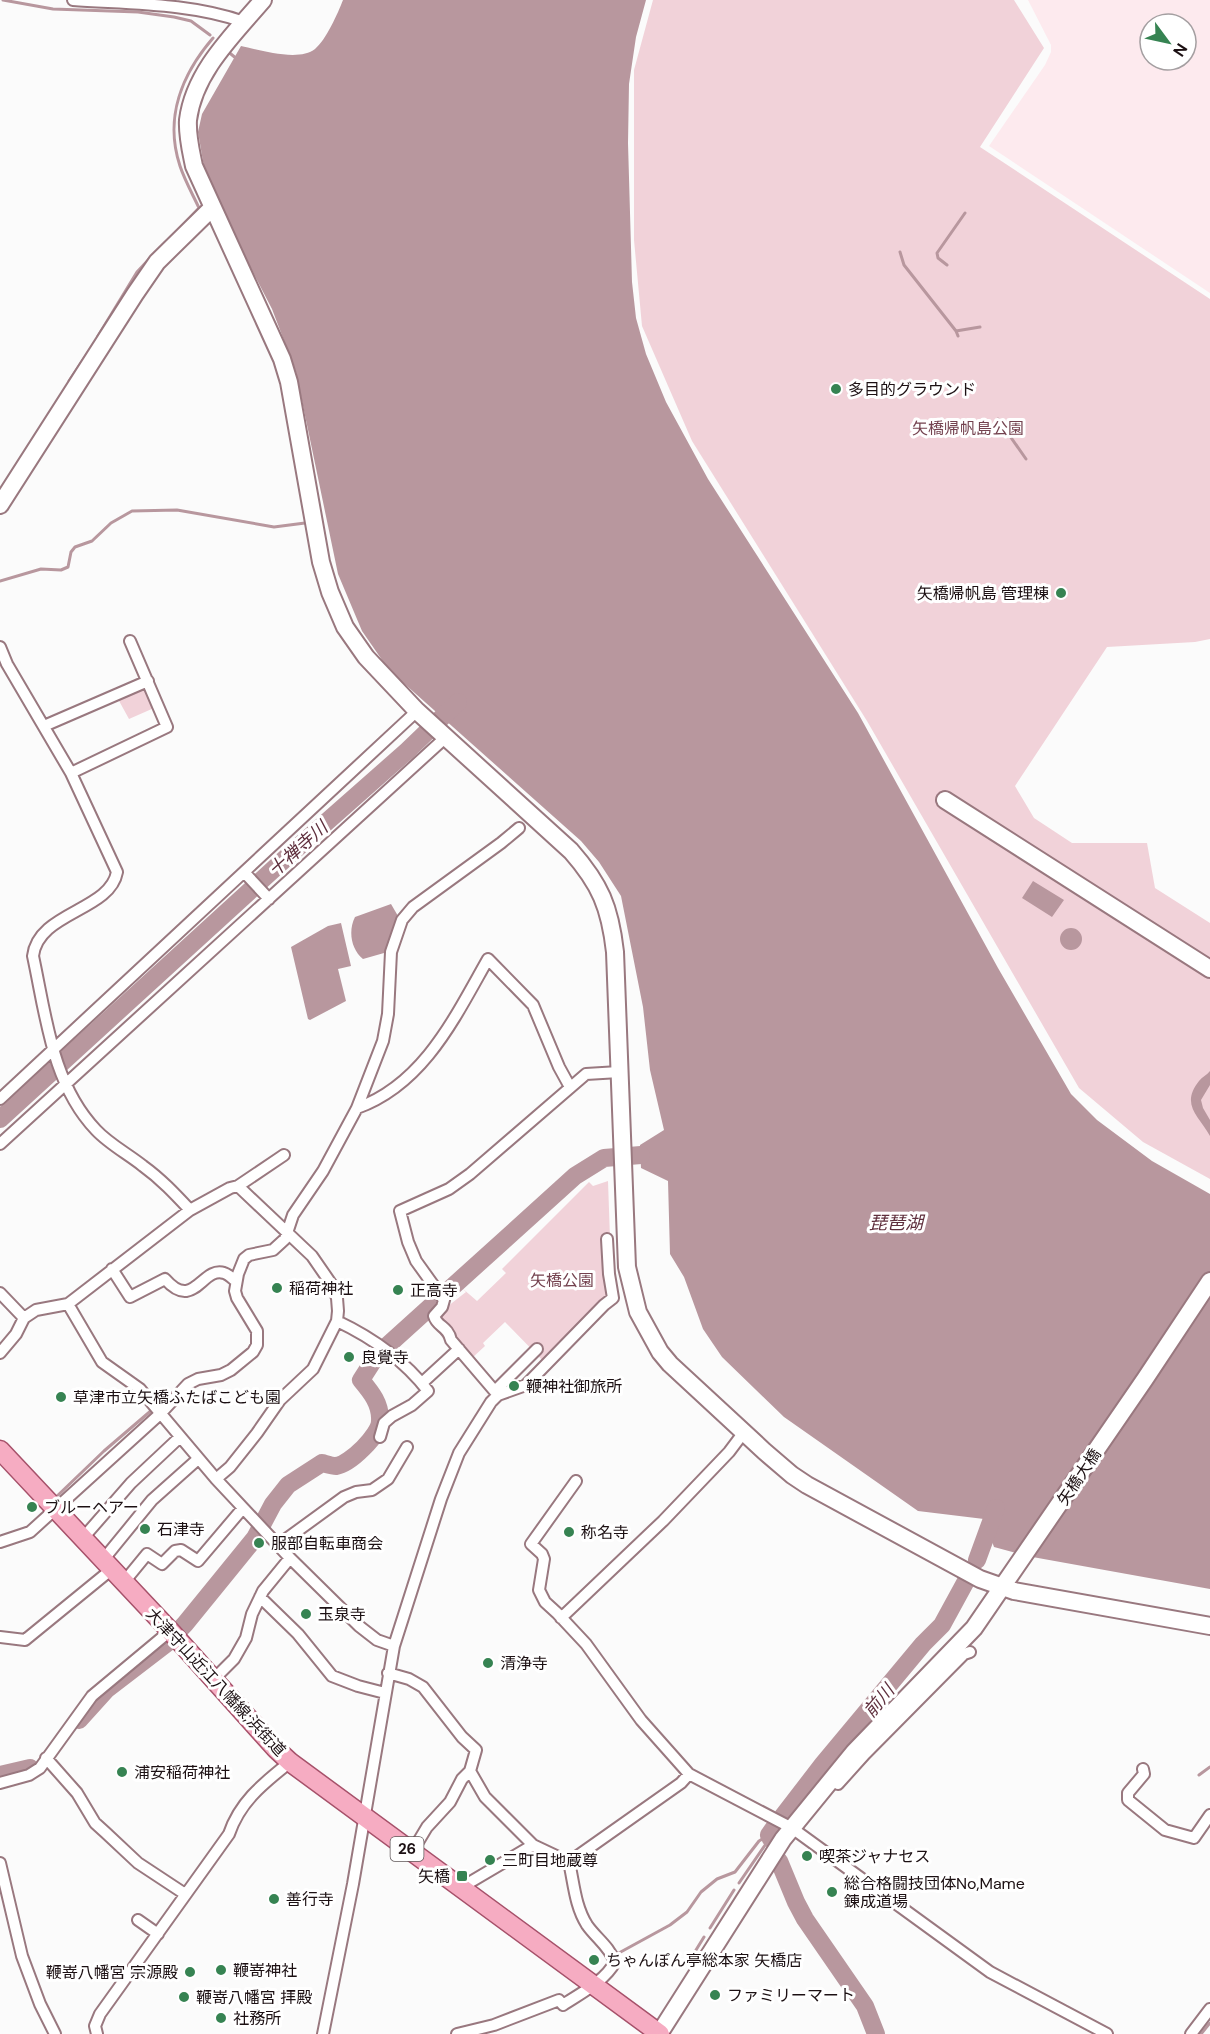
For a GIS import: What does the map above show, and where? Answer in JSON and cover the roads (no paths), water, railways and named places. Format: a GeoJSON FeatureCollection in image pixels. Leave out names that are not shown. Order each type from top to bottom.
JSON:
{"type":"FeatureCollection","features":[{"type":"Feature","properties":{"kind":"main road","name":"大津守山近江八幡線;浜街道"},"geometry":{"type":"LineString","coordinates":[[0,1450],[290,1762],[659,2034]]}},
{"type":"Feature","properties":{"kind":"street"},"geometry":{"type":"LineString","coordinates":[[73,0],[200,11],[244,22]]}},
{"type":"Feature","properties":{"kind":"street"},"geometry":{"type":"LineString","coordinates":[[263,0],[203,75],[188,120],[189,142],[194,166],[282,359],[289,382],[321,562],[330,592],[345,627],[366,657],[419,712],[571,851],[589,871],[604,899],[612,924],[615,952],[627,1267],[638,1312],[651,1339],[670,1364],[792,1475],[980,1579],[1002,1588],[1210,1626]]}},
{"type":"Feature","properties":{"kind":"street"},"geometry":{"type":"LineString","coordinates":[[0,505],[135,294],[158,262],[212,208]]}},
{"type":"Feature","properties":{"kind":"street"},"geometry":{"type":"LineString","coordinates":[[71,773],[167,727],[130,641]]}},
{"type":"Feature","properties":{"kind":"street"},"geometry":{"type":"LineString","coordinates":[[0,647],[7,664],[71,773],[117,872],[112,888],[43,932],[34,945],[33,957],[54,1051],[64,1083],[85,1118],[98,1132],[165,1183],[190,1210]]}},
{"type":"Feature","properties":{"kind":"street"},"geometry":{"type":"LineString","coordinates":[[44,726],[148,681]]}},
{"type":"Feature","properties":{"kind":"street"},"geometry":{"type":"LineString","coordinates":[[0,1099],[419,712]]}},
{"type":"Feature","properties":{"kind":"street"},"geometry":{"type":"LineString","coordinates":[[0,1144],[445,736]]}},
{"type":"Feature","properties":{"kind":"street"},"geometry":{"type":"LineString","coordinates":[[945,800],[1210,969]]}},
{"type":"Feature","properties":{"kind":"street"},"geometry":{"type":"LineString","coordinates":[[0,1542],[30,1532],[160,1414],[188,1384],[198,1379],[221,1375],[253,1352],[257,1345],[257,1331],[237,1298],[236,1281],[244,1259],[253,1253],[273,1250],[285,1239],[293,1215],[323,1171],[357,1108],[383,1041],[388,1014],[391,952],[402,920],[413,907],[519,828]]}},
{"type":"Feature","properties":{"kind":"street"},"geometry":{"type":"LineString","coordinates":[[246,874],[267,897]]}},
{"type":"Feature","properties":{"kind":"street"},"geometry":{"type":"LineString","coordinates":[[357,1108],[385,1094],[430,1054],[446,1033],[488,959],[533,1005],[570,1087]]}},
{"type":"Feature","properties":{"kind":"street"},"geometry":{"type":"LineString","coordinates":[[497,1393],[451,1340],[449,1332],[435,1320],[434,1316],[442,1307],[442,1297],[416,1261],[408,1242],[400,1210],[449,1189],[470,1174],[586,1074],[619,1072]]}},
{"type":"Feature","properties":{"kind":"street"},"geometry":{"type":"LineString","coordinates":[[0,1353],[16,1335],[24,1318],[36,1310],[68,1304],[190,1210],[238,1186],[284,1155]]}},
{"type":"Feature","properties":{"kind":"street"},"geometry":{"type":"LineString","coordinates":[[216,1479],[230,1467],[280,1400],[313,1369],[337,1322],[337,1298],[327,1276],[312,1256],[238,1186]]}},
{"type":"Feature","properties":{"kind":"street"},"geometry":{"type":"LineString","coordinates":[[497,1393],[526,1385],[606,1302],[613,1298],[607,1239]]}},
{"type":"Feature","properties":{"kind":"street"},"geometry":{"type":"LineString","coordinates":[[112,1269],[130,1297],[165,1279],[179,1291],[192,1289],[218,1273],[224,1273],[236,1281]]}},
{"type":"Feature","properties":{"kind":"street","name":"矢橋大橋"},"geometry":{"type":"LineString","coordinates":[[659,2034],[771,1855],[855,1752],[974,1628],[1210,1281]]}},
{"type":"Feature","properties":{"kind":"street"},"geometry":{"type":"LineString","coordinates":[[0,1293],[24,1318]]}},
{"type":"Feature","properties":{"kind":"street"},"geometry":{"type":"LineString","coordinates":[[68,1304],[102,1362],[140,1389],[216,1479],[290,1558],[369,1635],[394,1646]]}},
{"type":"Feature","properties":{"kind":"street"},"geometry":{"type":"LineString","coordinates":[[337,1322],[366,1335],[384,1348],[428,1391],[412,1405],[384,1423],[380,1437]]}},
{"type":"Feature","properties":{"kind":"street"},"geometry":{"type":"LineString","coordinates":[[422,1383],[459,1349]]}},
{"type":"Feature","properties":{"kind":"street"},"geometry":{"type":"LineString","coordinates":[[323,2034],[365,1818],[384,1693],[394,1646],[441,1499],[459,1453],[497,1393],[537,1349]]}},
{"type":"Feature","properties":{"kind":"street"},"geometry":{"type":"LineString","coordinates":[[561,1618],[663,1521],[729,1452],[744,1432]]}},
{"type":"Feature","properties":{"kind":"street"},"geometry":{"type":"LineString","coordinates":[[83,1538],[131,1483],[180,1437]]}},
{"type":"Feature","properties":{"kind":"street"},"geometry":{"type":"LineString","coordinates":[[278,1545],[344,1497],[356,1491],[372,1490],[388,1479],[406,1447]]}},
{"type":"Feature","properties":{"kind":"street"},"geometry":{"type":"LineString","coordinates":[[113,1570],[152,1500],[198,1459]]}},
{"type":"Feature","properties":{"kind":"street"},"geometry":{"type":"LineString","coordinates":[[576,1481],[531,1544],[544,1559],[539,1590],[541,1596],[586,1644],[641,1720],[689,1774],[774,1817],[790,1831],[990,1972],[1107,2034]]}},
{"type":"Feature","properties":{"kind":"street"},"geometry":{"type":"LineString","coordinates":[[0,1637],[26,1640],[113,1570],[147,1554],[162,1564],[175,1551],[181,1550],[198,1561],[243,1508]]}},
{"type":"Feature","properties":{"kind":"street"},"geometry":{"type":"LineString","coordinates":[[214,1679],[234,1659],[246,1638],[252,1614],[260,1597],[290,1558]]}},
{"type":"Feature","properties":{"kind":"street"},"geometry":{"type":"LineString","coordinates":[[260,1597],[298,1634],[332,1676],[384,1693]]}},
{"type":"Feature","properties":{"kind":"street"},"geometry":{"type":"LineString","coordinates":[[0,1783],[29,1775],[40,1768],[92,1696],[173,1634]]}},
{"type":"Feature","properties":{"kind":"street"},"geometry":{"type":"LineString","coordinates":[[790,1831],[813,1812],[865,1754],[964,1654],[970,1652]]}},
{"type":"Feature","properties":{"kind":"street"},"geometry":{"type":"LineString","coordinates":[[388,1673],[417,1682],[427,1691],[462,1737],[476,1750],[471,1771],[462,1779],[450,1802],[427,1827],[412,1852]]}},
{"type":"Feature","properties":{"kind":"street"},"geometry":{"type":"LineString","coordinates":[[46,1758],[77,1793],[95,1823],[138,1863],[185,1894]]}},
{"type":"Feature","properties":{"kind":"street"},"geometry":{"type":"LineString","coordinates":[[97,2034],[95,2026],[100,2014],[229,1834],[234,1818],[253,1792],[290,1762]]}},
{"type":"Feature","properties":{"kind":"street"},"geometry":{"type":"LineString","coordinates":[[1143,1769],[1144,1774],[1128,1793],[1128,1800],[1165,1830],[1194,1838],[1210,1815]]}},
{"type":"Feature","properties":{"kind":"street"},"geometry":{"type":"LineString","coordinates":[[471,1771],[485,1797],[533,1845],[569,1862]]}},
{"type":"Feature","properties":{"kind":"street"},"geometry":{"type":"LineString","coordinates":[[569,1862],[681,1783],[689,1774]]}},
{"type":"Feature","properties":{"kind":"street"},"geometry":{"type":"LineString","coordinates":[[462,1887],[533,1845]]}},
{"type":"Feature","properties":{"kind":"street"},"geometry":{"type":"LineString","coordinates":[[457,2034],[494,2025],[559,2000],[563,2005],[612,1968],[615,1962],[611,1952],[588,1926],[578,1908],[569,1862]]}},
{"type":"Feature","properties":{"kind":"street"},"geometry":{"type":"LineString","coordinates":[[0,1863],[22,1956],[40,2004],[55,2034]]}},
{"type":"Feature","properties":{"kind":"street"},"geometry":{"type":"LineString","coordinates":[[138,1920],[158,1934]]}},
{"type":"Feature","properties":{"kind":"street"},"geometry":{"type":"LineString","coordinates":[[1191,2034],[1210,2009]]}},
{"type":"Feature","properties":{"kind":"water","name":"琵琶湖"},"geometry":{"type":"Polygon","coordinates":[[[343,0],[646,0],[636,37],[629,84],[628,143],[632,282],[636,318],[646,354],[666,402],[708,479],[858,713],[998,968],[1071,1094],[1097,1120],[1152,1161],[1210,1194],[1210,1589],[1027,1556],[994,1547],[984,1519],[918,1511],[784,1417],[722,1357],[703,1329],[684,1277],[670,1254],[668,1181],[641,1168],[640,1145],[664,1130],[650,1070],[643,1007],[621,896],[599,862],[581,841],[389,670],[362,631],[338,574],[296,372],[272,309],[240,247],[204,167],[198,132],[202,114],[241,46],[279,54],[308,53],[315,49],[323,39],[343,0]]]}},
{"type":"Feature","properties":{"kind":"water"},"geometry":{"type":"Polygon","coordinates":[[[1033,881],[1064,900],[1052,917],[1022,898],[1033,881]]]}},
{"type":"Feature","properties":{"kind":"water"},"geometry":{"type":"Polygon","coordinates":[[[391,904],[398,916],[384,953],[363,959],[352,940],[355,917],[391,904]]]}},
{"type":"Feature","properties":{"kind":"water"},"geometry":{"type":"Polygon","coordinates":[[[341,923],[351,966],[338,969],[346,1001],[310,1020],[291,947],[328,926],[341,923]]]}},
{"type":"Feature","properties":{"kind":"water"},"geometry":{"type":"Polygon","coordinates":[[[1071,928],[1079,931],[1082,939],[1079,947],[1071,950],[1063,947],[1060,939],[1063,931],[1071,928]]]}},
{"type":"Feature","properties":{"kind":"water"},"geometry":{"type":"Polygon","coordinates":[[[1210,1071],[1210,1085],[1201,1100],[1210,1120],[1210,1136],[1193,1110],[1191,1097],[1199,1081],[1210,1071]]]}},
{"type":"Feature","properties":{"kind":"waterway"},"geometry":{"type":"LineString","coordinates":[[3,0],[53,9],[138,12],[174,17],[191,21],[210,35]]}},
{"type":"Feature","properties":{"kind":"waterway"},"geometry":{"type":"LineString","coordinates":[[175,233],[199,208],[180,166],[174,131],[175,114],[185,82],[193,66],[213,38]]}},
{"type":"Feature","properties":{"kind":"waterway"},"geometry":{"type":"LineString","coordinates":[[226,50],[237,59]]}},
{"type":"Feature","properties":{"kind":"waterway"},"geometry":{"type":"LineString","coordinates":[[947,265],[938,258],[937,253],[965,213]]}},
{"type":"Feature","properties":{"kind":"waterway"},"geometry":{"type":"LineString","coordinates":[[900,252],[904,265],[956,331]]}},
{"type":"Feature","properties":{"kind":"waterway"},"geometry":{"type":"LineString","coordinates":[[98,336],[137,272],[151,257]]}},
{"type":"Feature","properties":{"kind":"waterway"},"geometry":{"type":"LineString","coordinates":[[958,336],[956,331],[980,327]]}},
{"type":"Feature","properties":{"kind":"waterway"},"geometry":{"type":"LineString","coordinates":[[69,381],[95,342]]}},
{"type":"Feature","properties":{"kind":"waterway"},"geometry":{"type":"LineString","coordinates":[[998,419],[1026,459]]}},
{"type":"Feature","properties":{"kind":"waterway"},"geometry":{"type":"LineString","coordinates":[[0,581],[41,569],[61,570],[68,567],[71,552],[75,547],[92,541],[111,523],[132,511],[177,510],[274,527],[305,523]]}},
{"type":"Feature","properties":{"kind":"waterway","name":"十禅寺川"},"geometry":{"type":"LineString","coordinates":[[0,1119],[288,856],[407,751],[458,702]]}},
{"type":"Feature","properties":{"kind":"waterway"},"geometry":{"type":"LineString","coordinates":[[79,1720],[107,1689],[167,1643],[185,1624],[255,1538],[273,1504],[288,1485],[322,1463],[336,1466],[342,1464],[356,1455],[370,1441],[379,1427],[380,1415],[375,1399],[361,1380],[377,1355],[575,1176],[604,1158],[641,1155]]}},
{"type":"Feature","properties":{"kind":"waterway"},"geometry":{"type":"LineString","coordinates":[[55,1498],[104,1451],[153,1409]]}},
{"type":"Feature","properties":{"kind":"waterway","name":"前川"},"geometry":{"type":"LineString","coordinates":[[977,1560],[996,1508]]}},
{"type":"Feature","properties":{"kind":"waterway","name":"前川"},"geometry":{"type":"LineString","coordinates":[[783,1816],[823,1764],[923,1644],[942,1625],[966,1581]]}},
{"type":"Feature","properties":{"kind":"waterway"},"geometry":{"type":"LineString","coordinates":[[1199,1775],[1210,1767]]}},
{"type":"Feature","properties":{"kind":"waterway"},"geometry":{"type":"LineString","coordinates":[[0,1775],[30,1768]]}},
{"type":"Feature","properties":{"kind":"waterway","name":"前川"},"geometry":{"type":"LineString","coordinates":[[771,1839],[769,1835],[776,1825]]}},
{"type":"Feature","properties":{"kind":"waterway"},"geometry":{"type":"LineString","coordinates":[[617,1954],[670,1925],[687,1912],[701,1892],[717,1879],[735,1872],[759,1841],[769,1835]]}},
{"type":"Feature","properties":{"kind":"waterway"},"geometry":{"type":"LineString","coordinates":[[739,1883],[770,1838]]}},
{"type":"Feature","properties":{"kind":"waterway","name":"前川"},"geometry":{"type":"LineString","coordinates":[[779,1861],[805,1919],[865,2006],[876,2034]]}},
{"type":"Feature","properties":{"kind":"waterway"},"geometry":{"type":"LineString","coordinates":[[710,1928],[734,1890]]}},
{"type":"Feature","properties":{"kind":"waterway"},"geometry":{"type":"LineString","coordinates":[[696,1950],[704,1937]]}},
{"type":"Feature","properties":{"kind":"waterway"},"geometry":{"type":"LineString","coordinates":[[1201,2034],[1210,2023]]}},
{"type":"Feature","properties":{"kind":"place","name":"多目的グラウンド"},"geometry":{"type":"Point","coordinates":[836,389]}},
{"type":"Feature","properties":{"kind":"place","name":"矢橋帰帆島 管理棟"},"geometry":{"type":"Point","coordinates":[1061,593]}},
{"type":"Feature","properties":{"kind":"place","name":"稲荷神社"},"geometry":{"type":"Point","coordinates":[277,1288]}},
{"type":"Feature","properties":{"kind":"place","name":"正高寺"},"geometry":{"type":"Point","coordinates":[398,1290]}},
{"type":"Feature","properties":{"kind":"place","name":"良覺寺"},"geometry":{"type":"Point","coordinates":[349,1357]}},
{"type":"Feature","properties":{"kind":"place","name":"鞭神社御旅所"},"geometry":{"type":"Point","coordinates":[514,1386]}},
{"type":"Feature","properties":{"kind":"place","name":"草津市立矢橋ふたばこども園"},"geometry":{"type":"Point","coordinates":[61,1397]}},
{"type":"Feature","properties":{"kind":"place","name":"ブルーヘアー"},"geometry":{"type":"Point","coordinates":[32,1507]}},
{"type":"Feature","properties":{"kind":"place","name":"石津寺"},"geometry":{"type":"Point","coordinates":[145,1529]}},
{"type":"Feature","properties":{"kind":"place","name":"称名寺"},"geometry":{"type":"Point","coordinates":[569,1532]}},
{"type":"Feature","properties":{"kind":"place","name":"服部自転車商会"},"geometry":{"type":"Point","coordinates":[259,1543]}},
{"type":"Feature","properties":{"kind":"place","name":"玉泉寺"},"geometry":{"type":"Point","coordinates":[306,1614]}},
{"type":"Feature","properties":{"kind":"place","name":"清浄寺"},"geometry":{"type":"Point","coordinates":[488,1663]}},
{"type":"Feature","properties":{"kind":"place","name":"浦安稲荷神社"},"geometry":{"type":"Point","coordinates":[122,1772]}},
{"type":"Feature","properties":{"kind":"place","name":"喫茶ジャナセス"},"geometry":{"type":"Point","coordinates":[807,1856]}},
{"type":"Feature","properties":{"kind":"place","name":"三町目地蔵尊"},"geometry":{"type":"Point","coordinates":[490,1860]}},
{"type":"Feature","properties":{"kind":"place","name":"矢橋"},"geometry":{"type":"Point","coordinates":[462,1876]}},
{"type":"Feature","properties":{"kind":"place","name":"総合格闘技団体No,Mame 錬成道場"},"geometry":{"type":"Point","coordinates":[832,1892]}},
{"type":"Feature","properties":{"kind":"place","name":"善行寺"},"geometry":{"type":"Point","coordinates":[274,1899]}},
{"type":"Feature","properties":{"kind":"place","name":"ちゃんぽん亭総本家 矢橋店"},"geometry":{"type":"Point","coordinates":[594,1960]}},
{"type":"Feature","properties":{"kind":"place","name":"鞭嵜神社"},"geometry":{"type":"Point","coordinates":[221,1970]}},
{"type":"Feature","properties":{"kind":"place","name":"鞭嵜八幡宮 宗源殿"},"geometry":{"type":"Point","coordinates":[190,1972]}},
{"type":"Feature","properties":{"kind":"place","name":"ファミリーマート"},"geometry":{"type":"Point","coordinates":[715,1995]}},
{"type":"Feature","properties":{"kind":"place","name":"鞭嵜八幡宮 拝殿"},"geometry":{"type":"Point","coordinates":[184,1997]}},
{"type":"Feature","properties":{"kind":"place","name":"社務所"},"geometry":{"type":"Point","coordinates":[221,2018]}},
{"type":"Feature","properties":{"kind":"park label","name":"矢橋帰帆島公園"},"geometry":{"type":"Point","coordinates":[968,428]}},
{"type":"Feature","properties":{"kind":"park label","name":"矢橋公園"},"geometry":{"type":"Point","coordinates":[562,1280]}}]}
